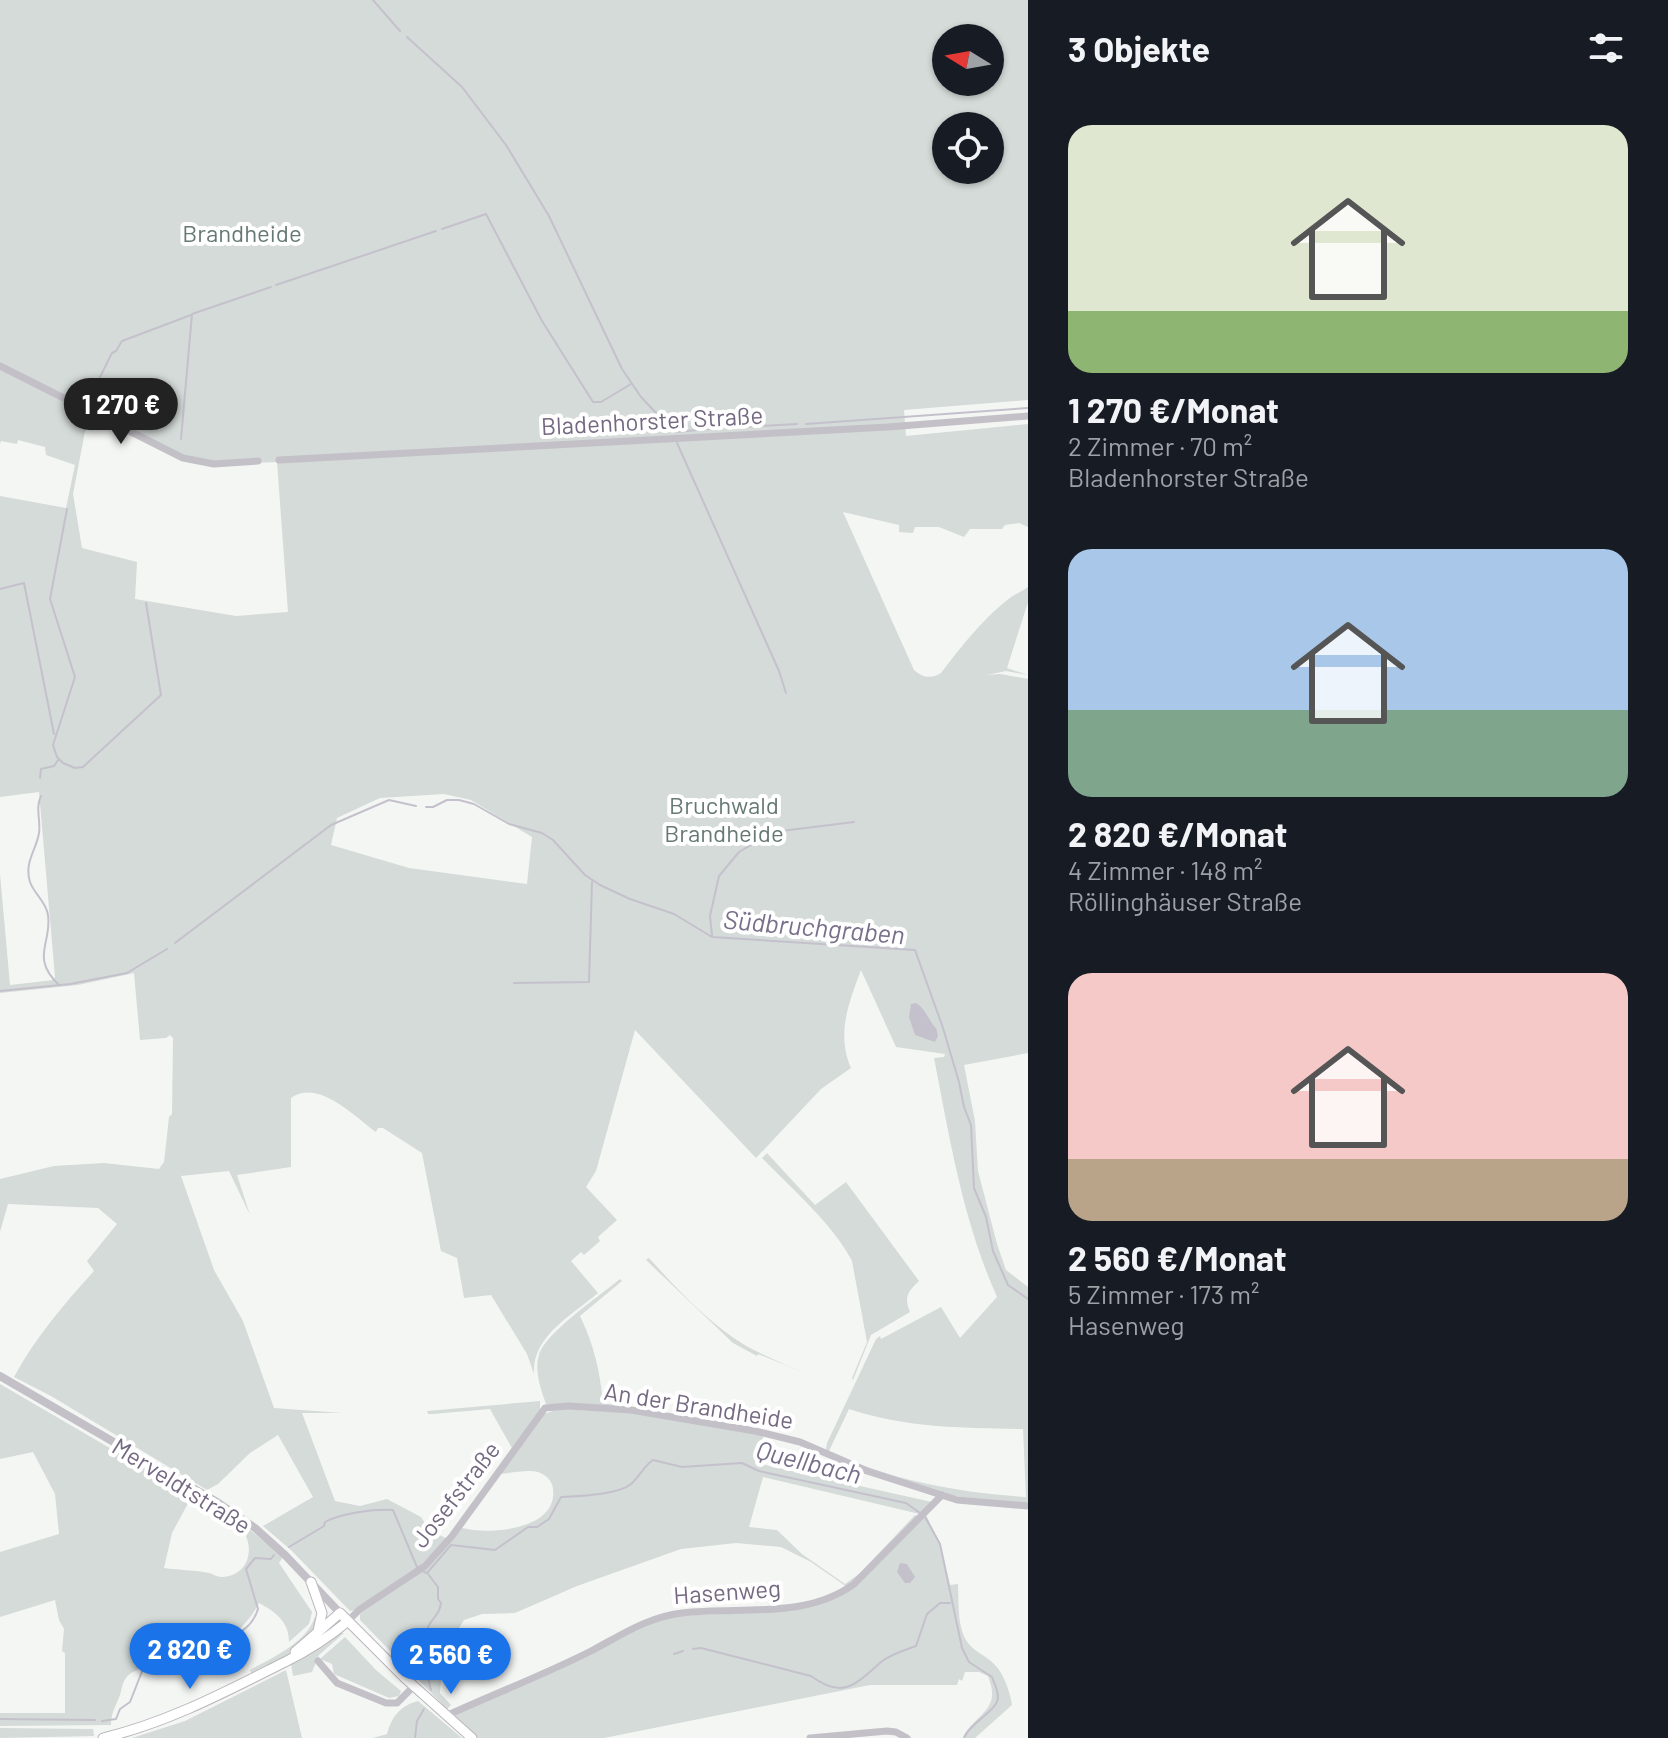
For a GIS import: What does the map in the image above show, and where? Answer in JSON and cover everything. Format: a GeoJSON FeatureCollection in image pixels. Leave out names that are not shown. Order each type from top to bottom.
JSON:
{"type":"FeatureCollection","features":[{"type":"Feature","properties":{"kind":"main road"},"geometry":{"type":"LineString","coordinates":[[311,1582],[322,1613],[317,1634]]}},
{"type":"Feature","properties":{"kind":"main road"},"geometry":{"type":"LineString","coordinates":[[285,1662],[317,1634],[344,1617]]}},
{"type":"Feature","properties":{"kind":"main road"},"geometry":{"type":"LineString","coordinates":[[103,1738],[146,1727],[184,1712],[285,1662],[315,1645],[344,1617]]}},
{"type":"Feature","properties":{"kind":"main road","name":"Merveldtstraße"},"geometry":{"type":"LineString","coordinates":[[344,1617],[472,1738]]}},
{"type":"Feature","properties":{"kind":"street"},"geometry":{"type":"LineString","coordinates":[[0,366],[183,458],[214,464],[258,461]]}},
{"type":"Feature","properties":{"kind":"street","name":"Bladenhorster Straße"},"geometry":{"type":"LineString","coordinates":[[279,460],[888,427],[1028,416]]}},
{"type":"Feature","properties":{"kind":"street","name":"Merveldtstraße"},"geometry":{"type":"LineString","coordinates":[[0,1376],[217,1502],[255,1528],[344,1617]]}},
{"type":"Feature","properties":{"kind":"street","name":"An der Brandheide"},"geometry":{"type":"LineString","coordinates":[[545,1408],[568,1406],[631,1410],[773,1435],[800,1442],[867,1471],[942,1495],[971,1502],[1028,1506]]}},
{"type":"Feature","properties":{"kind":"street","name":"Josefstraße"},"geometry":{"type":"LineString","coordinates":[[344,1617],[425,1566],[452,1536],[545,1408]]}},
{"type":"Feature","properties":{"kind":"street","name":"Hasenweg"},"geometry":{"type":"LineString","coordinates":[[448,1715],[655,1618],[685,1612],[740,1612],[787,1607],[818,1602],[838,1594],[854,1584],[942,1495]]}},
{"type":"Feature","properties":{"kind":"street"},"geometry":{"type":"LineString","coordinates":[[318,1661],[337,1683],[386,1703],[397,1703],[414,1686]]}},
{"type":"Feature","properties":{"kind":"street"},"geometry":{"type":"LineString","coordinates":[[810,1738],[887,1731],[906,1737]]}},
{"type":"Feature","properties":{"kind":"green space","name":"Brandheide"},"geometry":{"type":"Polygon","coordinates":[[[0,0],[1028,0],[1028,400],[904,410],[906,436],[1028,424],[1028,527],[1019,523],[1005,525],[1002,529],[970,529],[964,537],[939,527],[915,527],[913,533],[899,532],[899,525],[843,512],[914,670],[924,676],[941,673],[988,617],[1028,587],[1028,602],[1007,668],[1028,675],[1006,671],[987,675],[1028,679],[1028,1053],[964,1065],[975,1121],[978,1171],[997,1244],[1006,1270],[1028,1287],[1028,1504],[952,1496],[855,1465],[826,1450],[876,1339],[941,1307],[960,1338],[997,1297],[966,1210],[952,1150],[934,1058],[944,1057],[945,1054],[896,1047],[861,970],[844,1030],[851,1068],[821,1089],[756,1158],[635,1030],[596,1171],[586,1187],[617,1220],[598,1237],[600,1241],[584,1255],[581,1252],[571,1261],[598,1293],[546,1338],[535,1361],[534,1374],[527,1354],[491,1295],[464,1298],[457,1258],[441,1251],[422,1153],[383,1128],[378,1128],[376,1132],[347,1109],[324,1096],[302,1093],[291,1098],[291,1167],[237,1175],[250,1215],[229,1171],[181,1176],[214,1270],[243,1321],[274,1408],[342,1413],[302,1413],[335,1501],[360,1506],[387,1499],[421,1517],[429,1529],[447,1539],[411,1575],[356,1610],[350,1611],[263,1526],[313,1497],[278,1435],[250,1453],[218,1484],[207,1490],[14,1377],[31,1348],[94,1271],[87,1261],[117,1224],[98,1208],[8,1204],[0,1232],[0,1179],[54,1166],[104,1163],[159,1169],[164,1162],[169,1117],[172,1114],[173,1038],[170,1035],[140,1040],[134,973],[78,985],[0,993],[0,874],[10,985],[54,980],[55,977],[39,792],[0,797],[0,496],[66,508],[75,465],[46,455],[45,447],[18,440],[17,444],[1,441],[0,444],[0,0]],[[88,416],[73,494],[82,548],[137,562],[135,599],[236,616],[288,612],[277,462],[214,465],[188,461],[88,416]],[[444,794],[380,798],[337,818],[331,845],[409,868],[527,884],[532,837],[471,800],[444,794]],[[849,1409],[829,1451],[877,1470],[925,1483],[1026,1497],[1023,1429],[913,1423],[849,1409]]]}},
{"type":"Feature","properties":{"kind":"green space"},"geometry":{"type":"Polygon","coordinates":[[[767,1153],[815,1205],[846,1182],[919,1281],[908,1295],[910,1312],[871,1335],[853,1380],[867,1342],[852,1261],[823,1220],[762,1158],[767,1153]]]}},
{"type":"Feature","properties":{"kind":"green space"},"geometry":{"type":"Polygon","coordinates":[[[649,1258],[684,1296],[724,1331],[752,1349],[810,1375],[757,1356],[733,1343],[646,1260],[649,1258]]]}},
{"type":"Feature","properties":{"kind":"green space"},"geometry":{"type":"Polygon","coordinates":[[[620,1279],[622,1281],[580,1316],[596,1358],[603,1403],[653,1411],[546,1404],[537,1367],[543,1346],[562,1326],[620,1279]]]}},
{"type":"Feature","properties":{"kind":"green space"},"geometry":{"type":"Polygon","coordinates":[[[0,1384],[192,1496],[172,1533],[164,1568],[222,1577],[237,1573],[248,1557],[246,1536],[250,1530],[283,1557],[279,1563],[312,1612],[309,1624],[289,1642],[287,1629],[280,1618],[259,1603],[249,1619],[225,1639],[130,1674],[123,1684],[111,1725],[0,1726],[0,1713],[65,1713],[65,1653],[62,1651],[64,1629],[55,1600],[0,1617],[0,1552],[59,1534],[55,1494],[33,1452],[0,1459],[0,1384]]]}},
{"type":"Feature","properties":{"kind":"green space"},"geometry":{"type":"Polygon","coordinates":[[[540,1401],[540,1410],[513,1450],[490,1409],[433,1414],[427,1411],[540,1401]]]}},
{"type":"Feature","properties":{"kind":"green space"},"geometry":{"type":"Polygon","coordinates":[[[559,1409],[633,1413],[764,1434],[756,1463],[932,1502],[924,1515],[763,1477],[749,1527],[777,1530],[802,1554],[845,1584],[859,1574],[915,1515],[919,1517],[847,1587],[811,1562],[781,1547],[736,1543],[681,1549],[577,1586],[515,1613],[482,1614],[464,1620],[454,1637],[442,1674],[440,1693],[451,1705],[447,1709],[360,1620],[360,1614],[416,1576],[462,1528],[504,1530],[534,1521],[545,1513],[552,1503],[553,1489],[546,1476],[529,1471],[500,1474],[544,1414],[559,1409]]]}},
{"type":"Feature","properties":{"kind":"green space"},"geometry":{"type":"Polygon","coordinates":[[[926,1515],[940,1543],[950,1585],[958,1584],[963,1634],[972,1648],[998,1669],[1011,1700],[1012,1705],[975,1738],[963,1738],[987,1709],[992,1696],[988,1676],[979,1672],[965,1672],[957,1685],[870,1685],[604,1738],[478,1738],[456,1718],[455,1715],[633,1629],[671,1616],[767,1612],[834,1598],[926,1515]]]}},
{"type":"Feature","properties":{"kind":"green space"},"geometry":{"type":"Polygon","coordinates":[[[315,1617],[320,1617],[301,1644],[252,1675],[250,1670],[278,1655],[304,1635],[315,1617]]]}},
{"type":"Feature","properties":{"kind":"green space"},"geometry":{"type":"Polygon","coordinates":[[[344,1633],[319,1655],[312,1672],[293,1676],[291,1664],[344,1633]]]}},
{"type":"Feature","properties":{"kind":"green space"},"geometry":{"type":"Polygon","coordinates":[[[345,1637],[401,1691],[399,1696],[389,1698],[334,1674],[332,1664],[320,1659],[345,1637]]]}},
{"type":"Feature","properties":{"kind":"green space"},"geometry":{"type":"Polygon","coordinates":[[[286,1670],[302,1738],[132,1738],[185,1721],[286,1670]]]}},
{"type":"Feature","properties":{"kind":"green space"},"geometry":{"type":"Polygon","coordinates":[[[418,1701],[462,1738],[373,1738],[387,1734],[398,1713],[418,1701]]]}},
{"type":"Feature","properties":{"kind":"green space"},"geometry":{"type":"Polygon","coordinates":[[[0,1728],[93,1729],[94,1736],[0,1738],[0,1728]]]}},
{"type":"Feature","properties":{"kind":"shaded area"},"geometry":{"type":"Polygon","coordinates":[[[916,1003],[936,1028],[938,1036],[935,1042],[915,1035],[909,1017],[911,1004],[916,1003]]]}},
{"type":"Feature","properties":{"kind":"shaded area"},"geometry":{"type":"Polygon","coordinates":[[[900,1563],[907,1564],[915,1577],[910,1583],[905,1583],[897,1572],[900,1563]]]}},
{"type":"Feature","properties":{"kind":"waterway"},"geometry":{"type":"LineString","coordinates":[[373,0],[400,31]]}},
{"type":"Feature","properties":{"kind":"waterway"},"geometry":{"type":"LineString","coordinates":[[407,37],[462,87],[506,145],[549,216],[622,369],[641,397],[674,432],[722,428]]}},
{"type":"Feature","properties":{"kind":"waterway"},"geometry":{"type":"LineString","coordinates":[[442,229],[486,214],[542,321],[593,402],[601,402],[631,384]]}},
{"type":"Feature","properties":{"kind":"waterway"},"geometry":{"type":"LineString","coordinates":[[276,285],[436,231]]}},
{"type":"Feature","properties":{"kind":"waterway"},"geometry":{"type":"LineString","coordinates":[[181,439],[192,314],[271,287]]}},
{"type":"Feature","properties":{"kind":"waterway"},"geometry":{"type":"LineString","coordinates":[[87,403],[112,353],[122,341],[191,315]]}},
{"type":"Feature","properties":{"kind":"waterway"},"geometry":{"type":"LineString","coordinates":[[806,424],[1028,408]]}},
{"type":"Feature","properties":{"kind":"waterway"},"geometry":{"type":"LineString","coordinates":[[743,427],[797,424]]}},
{"type":"Feature","properties":{"kind":"waterway"},"geometry":{"type":"LineString","coordinates":[[677,443],[786,693]]}},
{"type":"Feature","properties":{"kind":"waterway"},"geometry":{"type":"LineString","coordinates":[[67,509],[50,599],[75,677],[53,745],[63,763],[75,768],[83,767],[161,695],[146,603]]}},
{"type":"Feature","properties":{"kind":"waterway"},"geometry":{"type":"LineString","coordinates":[[0,589],[24,583],[54,734]]}},
{"type":"Feature","properties":{"kind":"waterway"},"geometry":{"type":"LineString","coordinates":[[40,778],[41,769],[54,766],[58,760]]}},
{"type":"Feature","properties":{"kind":"waterway"},"geometry":{"type":"LineString","coordinates":[[41,796],[38,805],[39,833],[29,862],[29,875],[47,910],[44,958],[50,975],[59,985]]}},
{"type":"Feature","properties":{"kind":"waterway","name":"Südbruchgraben"},"geometry":{"type":"LineString","coordinates":[[175,943],[331,825],[389,800],[416,806]]}},
{"type":"Feature","properties":{"kind":"waterway","name":"Südbruchgraben"},"geometry":{"type":"LineString","coordinates":[[426,807],[447,800],[459,800],[474,804],[509,824],[542,833],[553,840],[585,875],[600,885],[674,914],[712,937],[915,950],[943,1028],[971,1125],[974,1188],[986,1217],[993,1251],[1008,1285],[1028,1299]]}},
{"type":"Feature","properties":{"kind":"waterway"},"geometry":{"type":"LineString","coordinates":[[712,935],[710,916],[719,876],[739,852],[773,832],[854,822]]}},
{"type":"Feature","properties":{"kind":"waterway"},"geometry":{"type":"LineString","coordinates":[[514,983],[589,982],[592,882]]}},
{"type":"Feature","properties":{"kind":"waterway","name":"Südbruchgraben"},"geometry":{"type":"LineString","coordinates":[[0,991],[70,984],[127,973],[167,949]]}},
{"type":"Feature","properties":{"kind":"waterway","name":"Quellbach"},"geometry":{"type":"LineString","coordinates":[[424,1572],[427,1573],[451,1545],[495,1550],[528,1527],[537,1527],[549,1519],[561,1497],[625,1488],[653,1460],[682,1467],[742,1463],[759,1471],[906,1503],[920,1513]]}},
{"type":"Feature","properties":{"kind":"waterway","name":"Quellbach"},"geometry":{"type":"LineString","coordinates":[[289,1547],[324,1526],[325,1522],[340,1516],[393,1510],[417,1567]]}},
{"type":"Feature","properties":{"kind":"waterway","name":"Quellbach"},"geometry":{"type":"LineString","coordinates":[[925,1517],[940,1544],[962,1648],[969,1662],[992,1677],[998,1694],[994,1707],[964,1738]]}},
{"type":"Feature","properties":{"kind":"waterway","name":"Quellbach"},"geometry":{"type":"LineString","coordinates":[[102,1721],[116,1719],[120,1709],[130,1702],[143,1669],[190,1649],[230,1637],[247,1627],[258,1609],[246,1569],[255,1558],[271,1559],[274,1555]]}},
{"type":"Feature","properties":{"kind":"waterway"},"geometry":{"type":"LineString","coordinates":[[428,1574],[438,1587],[441,1603],[425,1632],[424,1640],[431,1690]]}},
{"type":"Feature","properties":{"kind":"waterway"},"geometry":{"type":"LineString","coordinates":[[693,1649],[701,1648],[811,1676],[822,1683],[841,1688],[864,1677],[889,1657],[916,1646],[927,1614],[940,1603],[950,1603]]}},
{"type":"Feature","properties":{"kind":"waterway"},"geometry":{"type":"LineString","coordinates":[[674,1654],[683,1651]]}},
{"type":"Feature","properties":{"kind":"waterway"},"geometry":{"type":"LineString","coordinates":[[415,1738],[417,1721],[424,1709]]}},
{"type":"Feature","properties":{"kind":"waterway","name":"Quellbach"},"geometry":{"type":"LineString","coordinates":[[0,1719],[95,1720]]}},
{"type":"Feature","properties":{"kind":"park label","name":"Bruchwald Brandheide"},"geometry":{"type":"Point","coordinates":[724,818]}}]}
